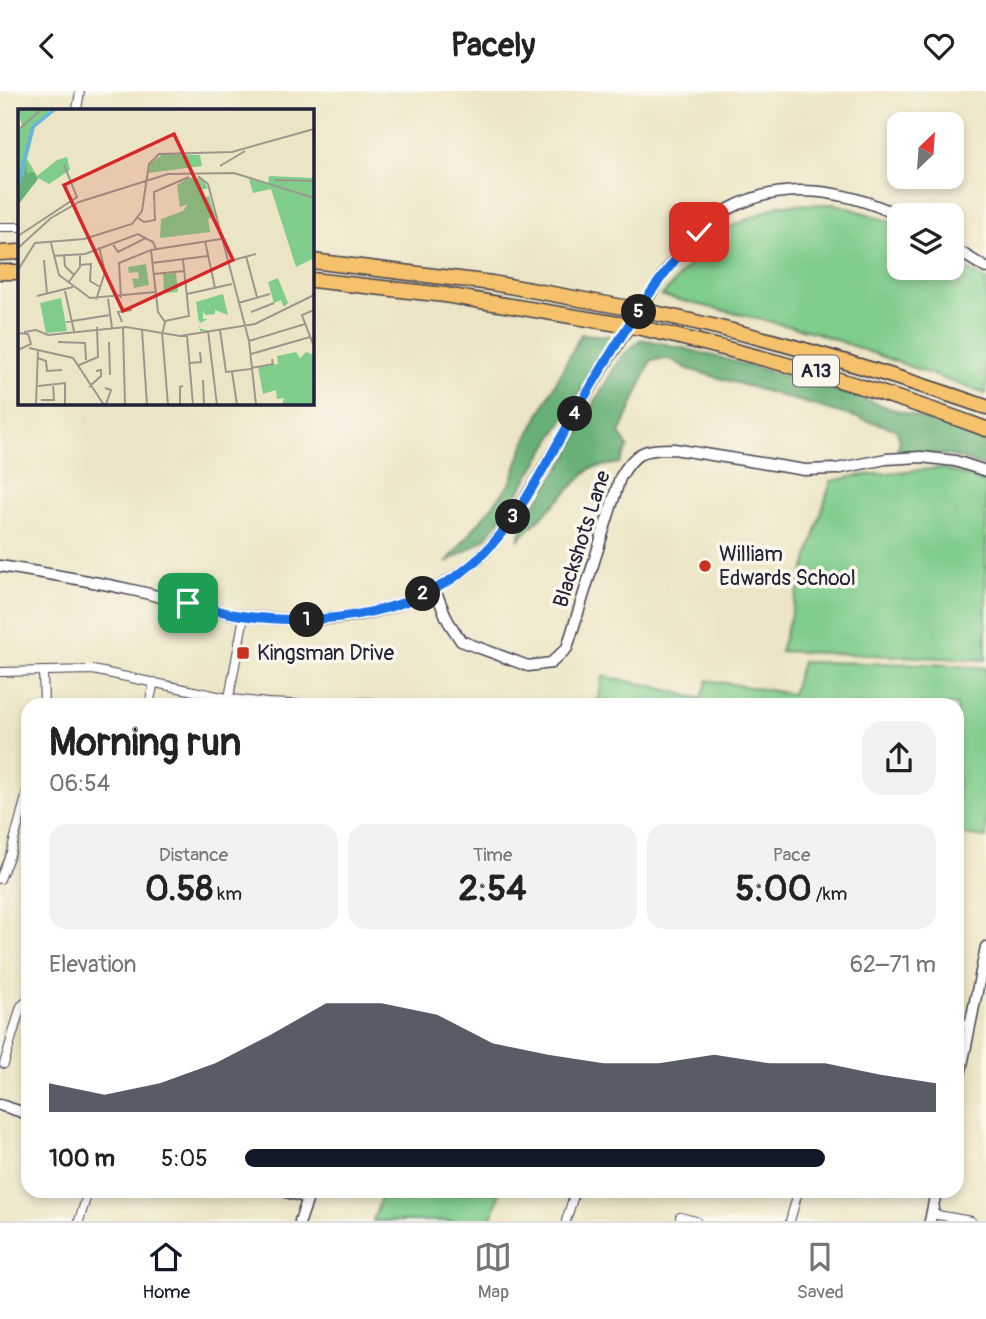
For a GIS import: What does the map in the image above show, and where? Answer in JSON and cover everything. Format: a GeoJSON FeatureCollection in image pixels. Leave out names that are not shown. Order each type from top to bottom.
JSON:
{"type":"FeatureCollection","features":[{"type":"Feature","properties":{"kind":"highway"},"geometry":{"type":"LineString","coordinates":[[0,253],[18,252]]}},
{"type":"Feature","properties":{"kind":"highway","name":"A13"},"geometry":{"type":"LineString","coordinates":[[313,261],[492,283],[650,312],[822,354],[986,407]]}},
{"type":"Feature","properties":{"kind":"highway"},"geometry":{"type":"LineString","coordinates":[[0,272],[18,272]]}},
{"type":"Feature","properties":{"kind":"highway","name":"A13"},"geometry":{"type":"LineString","coordinates":[[313,280],[445,295],[641,328],[805,368],[986,429]]}},
{"type":"Feature","properties":{"kind":"street"},"geometry":{"type":"LineString","coordinates":[[77,109],[80,91]]}},
{"type":"Feature","properties":{"kind":"street"},"geometry":{"type":"LineString","coordinates":[[0,566],[132,590],[244,616],[306,620],[368,613],[409,601],[460,573],[483,554],[510,522],[599,372],[669,265],[699,232],[729,209],[769,194],[804,190],[839,194],[887,210]]}},
{"type":"Feature","properties":{"kind":"street"},"geometry":{"type":"LineString","coordinates":[[0,227],[18,227]]}},
{"type":"Feature","properties":{"kind":"street"},"geometry":{"type":"LineString","coordinates":[[964,254],[986,268]]}},
{"type":"Feature","properties":{"kind":"street","name":"Blackshots Lane"},"geometry":{"type":"LineString","coordinates":[[434,588],[448,621],[461,641],[528,666],[551,663],[566,648],[620,478],[630,460],[641,453],[653,449],[674,449],[805,470],[836,469],[886,459],[921,457],[955,461],[986,471]]}},
{"type":"Feature","properties":{"kind":"street"},"geometry":{"type":"LineString","coordinates":[[0,672],[93,670],[229,698],[244,616]]}},
{"type":"Feature","properties":{"kind":"street"},"geometry":{"type":"LineString","coordinates":[[43,671],[44,698]]}},
{"type":"Feature","properties":{"kind":"street"},"geometry":{"type":"LineString","coordinates":[[151,698],[154,682]]}},
{"type":"Feature","properties":{"kind":"street"},"geometry":{"type":"LineString","coordinates":[[0,879],[21,815]]}},
{"type":"Feature","properties":{"kind":"street"},"geometry":{"type":"LineString","coordinates":[[964,1056],[986,947]]}},
{"type":"Feature","properties":{"kind":"street"},"geometry":{"type":"LineString","coordinates":[[4,1064],[21,1006]]}},
{"type":"Feature","properties":{"kind":"street"},"geometry":{"type":"LineString","coordinates":[[964,1025],[970,1026]]}},
{"type":"Feature","properties":{"kind":"street"},"geometry":{"type":"LineString","coordinates":[[0,1105],[21,1112]]}},
{"type":"Feature","properties":{"kind":"street"},"geometry":{"type":"LineString","coordinates":[[79,1221],[86,1198]]}},
{"type":"Feature","properties":{"kind":"street"},"geometry":{"type":"LineString","coordinates":[[300,1221],[308,1198]]}},
{"type":"Feature","properties":{"kind":"street"},"geometry":{"type":"LineString","coordinates":[[566,1221],[573,1198]]}},
{"type":"Feature","properties":{"kind":"street"},"geometry":{"type":"LineString","coordinates":[[790,1221],[796,1198]]}},
{"type":"Feature","properties":{"kind":"street"},"geometry":{"type":"LineString","coordinates":[[935,1198],[931,1218],[971,1221]]}},
{"type":"Feature","properties":{"kind":"street"},"geometry":{"type":"LineString","coordinates":[[680,1217],[696,1221]]}},
{"type":"Feature","properties":{"kind":"green space"},"geometry":{"type":"Polygon","coordinates":[[[836,204],[887,220],[887,280],[964,280],[964,267],[986,280],[986,394],[814,332],[662,296],[717,233],[779,205],[836,204]]]}},
{"type":"Feature","properties":{"kind":"green space"},"geometry":{"type":"Polygon","coordinates":[[[581,334],[610,336],[613,339],[514,500],[485,539],[446,563],[510,484],[525,442],[581,334]]]}},
{"type":"Feature","properties":{"kind":"green space"},"geometry":{"type":"Polygon","coordinates":[[[641,339],[789,377],[986,442],[986,467],[953,456],[897,450],[900,441],[896,429],[688,369],[670,359],[651,360],[620,434],[628,447],[620,463],[591,468],[518,540],[527,516],[567,457],[621,357],[641,339]]]}},
{"type":"Feature","properties":{"kind":"green space"},"geometry":{"type":"Polygon","coordinates":[[[941,468],[986,483],[986,660],[780,651],[831,481],[941,468]]]}},
{"type":"Feature","properties":{"kind":"green space"},"geometry":{"type":"Polygon","coordinates":[[[802,662],[932,664],[986,668],[986,838],[964,835],[964,698],[701,698],[708,680],[792,694],[802,662]]]}},
{"type":"Feature","properties":{"kind":"green space"},"geometry":{"type":"Polygon","coordinates":[[[603,676],[697,698],[598,698],[603,676]]]}},
{"type":"Feature","properties":{"kind":"green space"},"geometry":{"type":"Polygon","coordinates":[[[381,1198],[498,1198],[491,1221],[373,1221],[381,1198]]]}},
{"type":"Feature","properties":{"kind":"place","name":"William Edwards School"},"geometry":{"type":"Point","coordinates":[705,566]}},
{"type":"Feature","properties":{"kind":"place","name":"Kingsman Drive"},"geometry":{"type":"Point","coordinates":[243,653]}},
{"type":"Feature","properties":{"kind":"route"},"geometry":{"type":"LineString","coordinates":[[188,603],[244,616],[306,620],[368,613],[409,601],[460,573],[483,554],[510,522],[599,372],[669,265],[699,232]]}}]}
